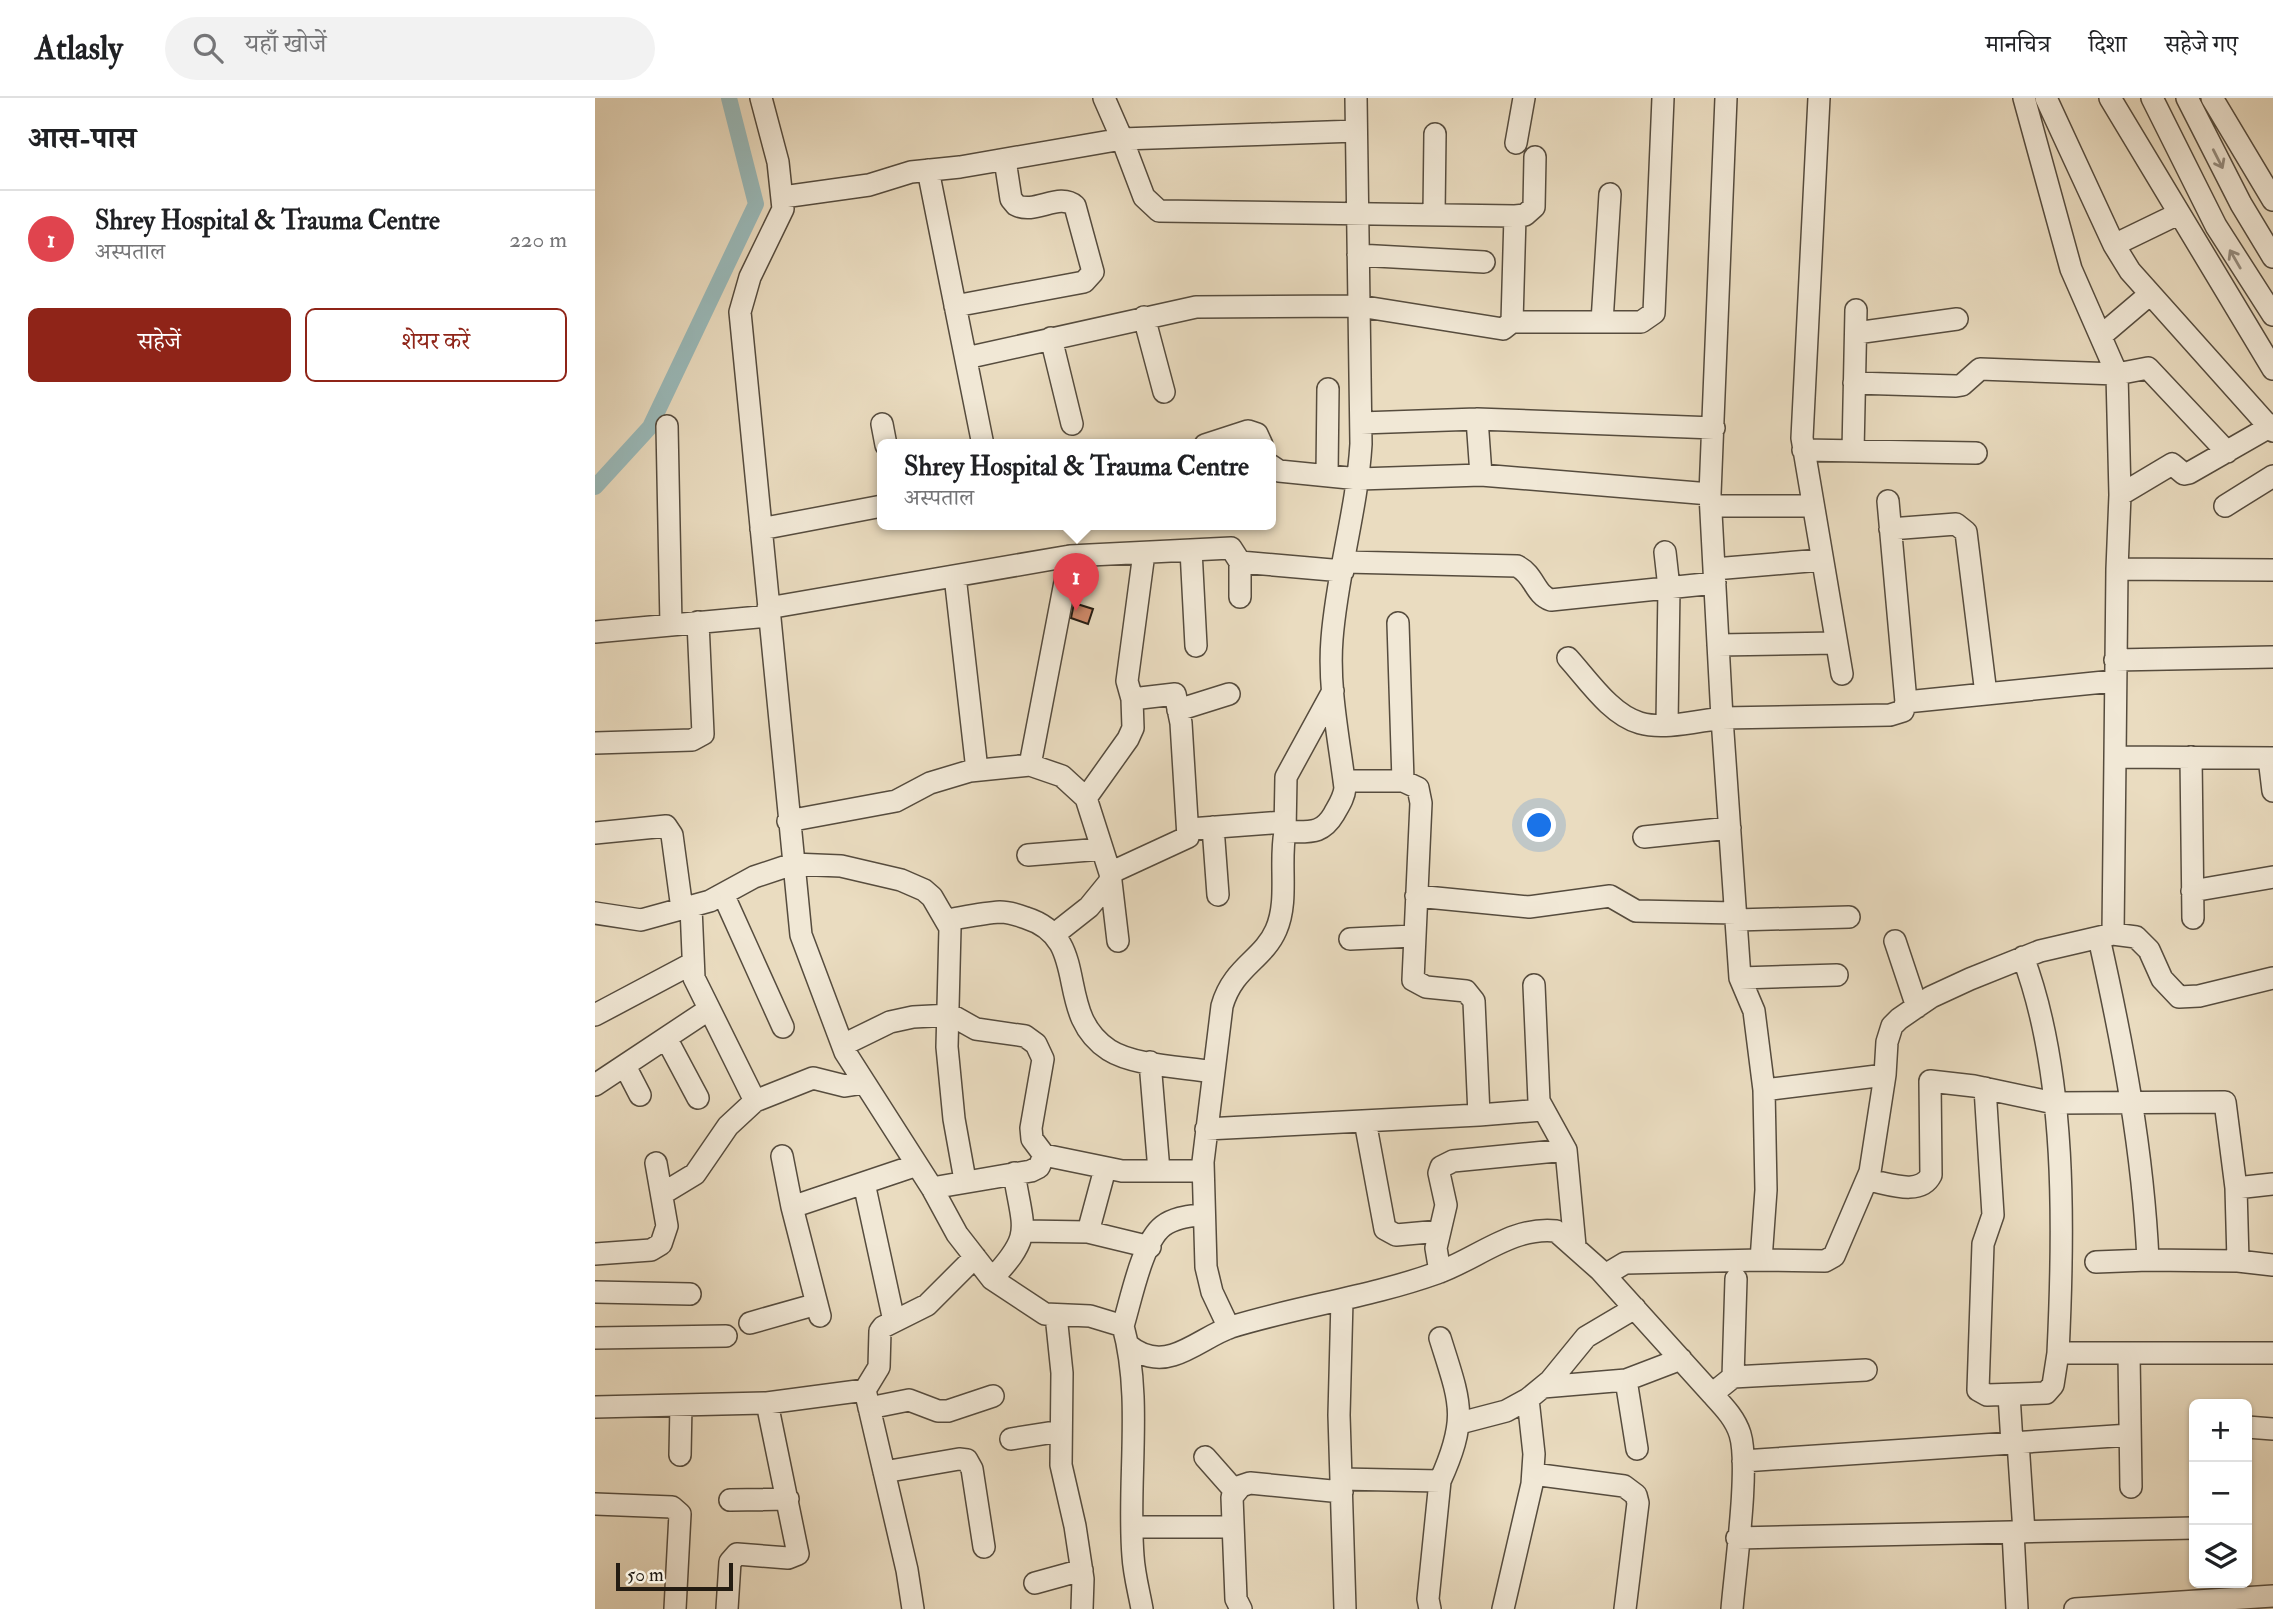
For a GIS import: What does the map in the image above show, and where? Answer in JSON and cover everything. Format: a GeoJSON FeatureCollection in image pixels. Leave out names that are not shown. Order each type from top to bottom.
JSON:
{"type":"FeatureCollection","features":[{"type":"Feature","properties":{"kind":"street"},"geometry":{"type":"LineString","coordinates":[[761,98],[778,162],[783,209],[750,277],[740,312],[801,934],[843,1045],[932,1188],[957,1234],[992,1279],[1045,1314],[1090,1316],[1126,1336],[1138,1353],[1157,1357],[1173,1355],[1229,1328],[1440,1272],[1523,1232],[1556,1231],[1575,1245],[1605,1275],[1729,1412],[1740,1435],[1743,1461],[1732,1609]]}},
{"type":"Feature","properties":{"kind":"street"},"geometry":{"type":"LineString","coordinates":[[1104,98],[1143,197],[1159,211],[1525,215],[1534,207],[1535,156]]}},
{"type":"Feature","properties":{"kind":"street"},"geometry":{"type":"LineString","coordinates":[[1190,829],[1284,827],[1317,831],[1327,826],[1342,801],[1344,781],[1333,691],[1331,642],[1359,479],[1361,423],[1356,98]]}},
{"type":"Feature","properties":{"kind":"street"},"geometry":{"type":"LineString","coordinates":[[1516,143],[1524,98]]}},
{"type":"Feature","properties":{"kind":"street"},"geometry":{"type":"LineString","coordinates":[[966,358],[1196,307],[1359,306],[1496,329],[1503,329],[1512,322],[1641,322],[1654,313],[1663,98]]}},
{"type":"Feature","properties":{"kind":"street"},"geometry":{"type":"LineString","coordinates":[[1726,98],[1711,500],[1722,718],[1740,978],[1754,1011],[1764,1090],[1766,1190],[1761,1260]]}},
{"type":"Feature","properties":{"kind":"street"},"geometry":{"type":"LineString","coordinates":[[1819,98],[1804,351],[1803,450],[1842,674]]}},
{"type":"Feature","properties":{"kind":"street"},"geometry":{"type":"LineString","coordinates":[[2024,98],[2071,269],[2117,374],[2120,495],[2114,670],[2115,757],[2106,936],[2144,1192],[2147,1261]]}},
{"type":"Feature","properties":{"kind":"street"},"geometry":{"type":"LineString","coordinates":[[2046,98],[2115,245],[2148,295],[2272,428],[2189,473],[2183,474],[2172,464],[2120,495]]}},
{"type":"Feature","properties":{"kind":"street"},"geometry":{"type":"LineString","coordinates":[[2110,98],[2273,369]]}},
{"type":"Feature","properties":{"kind":"street"},"geometry":{"type":"LineString","coordinates":[[2152,98],[2216,226],[2273,315]]}},
{"type":"Feature","properties":{"kind":"street"},"geometry":{"type":"LineString","coordinates":[[2187,98],[2241,204],[2273,257]]}},
{"type":"Feature","properties":{"kind":"street"},"geometry":{"type":"LineString","coordinates":[[2211,98],[2273,200]]}},
{"type":"Feature","properties":{"kind":"street"},"geometry":{"type":"LineString","coordinates":[[783,197],[869,185],[911,172],[1005,160],[1122,139],[1356,131]]}},
{"type":"Feature","properties":{"kind":"street"},"geometry":{"type":"LineString","coordinates":[[1434,214],[1435,134]]}},
{"type":"Feature","properties":{"kind":"street"},"geometry":{"type":"LineString","coordinates":[[955,306],[1084,282],[1093,272],[1075,206],[1063,201],[1030,209],[1016,205],[1011,199],[1005,160]]}},
{"type":"Feature","properties":{"kind":"street"},"geometry":{"type":"LineString","coordinates":[[928,170],[982,439]]}},
{"type":"Feature","properties":{"kind":"street"},"geometry":{"type":"LineString","coordinates":[[1602,322],[1610,194]]}},
{"type":"Feature","properties":{"kind":"street"},"geometry":{"type":"LineString","coordinates":[[2115,245],[2178,214]]}},
{"type":"Feature","properties":{"kind":"street"},"geometry":{"type":"LineString","coordinates":[[1512,322],[1515,216]]}},
{"type":"Feature","properties":{"kind":"street"},"geometry":{"type":"LineString","coordinates":[[1358,256],[1484,262]]}},
{"type":"Feature","properties":{"kind":"street"},"geometry":{"type":"LineString","coordinates":[[2102,335],[2148,295]]}},
{"type":"Feature","properties":{"kind":"street"},"geometry":{"type":"LineString","coordinates":[[1853,451],[1856,310]]}},
{"type":"Feature","properties":{"kind":"street"},"geometry":{"type":"LineString","coordinates":[[1145,317],[1164,392]]}},
{"type":"Feature","properties":{"kind":"street"},"geometry":{"type":"LineString","coordinates":[[1856,333],[1957,319]]}},
{"type":"Feature","properties":{"kind":"street"},"geometry":{"type":"LineString","coordinates":[[1051,338],[1072,424]]}},
{"type":"Feature","properties":{"kind":"street"},"geometry":{"type":"LineString","coordinates":[[1854,383],[1956,386],[1962,385],[1980,369],[2117,374],[2148,368],[2227,452]]}},
{"type":"Feature","properties":{"kind":"street"},"geometry":{"type":"LineString","coordinates":[[1327,475],[1328,389]]}},
{"type":"Feature","properties":{"kind":"street"},"geometry":{"type":"LineString","coordinates":[[1361,423],[1477,419],[1714,428]]}},
{"type":"Feature","properties":{"kind":"street"},"geometry":{"type":"LineString","coordinates":[[1477,419],[1481,475]]}},
{"type":"Feature","properties":{"kind":"street"},"geometry":{"type":"LineString","coordinates":[[667,426],[671,625]]}},
{"type":"Feature","properties":{"kind":"street"},"geometry":{"type":"LineString","coordinates":[[1223,439],[1248,431],[1258,435],[1260,439]]}},
{"type":"Feature","properties":{"kind":"street"},"geometry":{"type":"LineString","coordinates":[[1803,450],[1976,453]]}},
{"type":"Feature","properties":{"kind":"street"},"geometry":{"type":"LineString","coordinates":[[1276,469],[1359,479],[1481,475],[1711,500],[1812,506]]}},
{"type":"Feature","properties":{"kind":"street"},"geometry":{"type":"LineString","coordinates":[[2225,506],[2273,477]]}},
{"type":"Feature","properties":{"kind":"street"},"geometry":{"type":"LineString","coordinates":[[1568,658],[1626,718],[1642,724],[1722,718],[1890,715],[1903,711],[1906,702],[1888,501]]}},
{"type":"Feature","properties":{"kind":"street"},"geometry":{"type":"LineString","coordinates":[[761,529],[877,507]]}},
{"type":"Feature","properties":{"kind":"street"},"geometry":{"type":"LineString","coordinates":[[1890,529],[1956,524],[1966,531],[1969,538],[1986,694]]}},
{"type":"Feature","properties":{"kind":"street"},"geometry":{"type":"LineString","coordinates":[[595,632],[769,612],[1070,556],[1231,548],[1240,562],[1240,597]]}},
{"type":"Feature","properties":{"kind":"street"},"geometry":{"type":"LineString","coordinates":[[1191,550],[1196,646]]}},
{"type":"Feature","properties":{"kind":"street"},"geometry":{"type":"LineString","coordinates":[[1665,552],[1669,588],[1667,724]]}},
{"type":"Feature","properties":{"kind":"street"},"geometry":{"type":"LineString","coordinates":[[1086,798],[1133,728],[1132,699],[1127,681],[1144,554]]}},
{"type":"Feature","properties":{"kind":"street"},"geometry":{"type":"LineString","coordinates":[[1030,765],[1070,556]]}},
{"type":"Feature","properties":{"kind":"street"},"geometry":{"type":"LineString","coordinates":[[1240,562],[1344,567],[1517,566],[1532,577],[1539,593],[1551,600],[1669,588],[1714,576],[1821,560]]}},
{"type":"Feature","properties":{"kind":"street"},"geometry":{"type":"LineString","coordinates":[[2117,569],[2273,570]]}},
{"type":"Feature","properties":{"kind":"street"},"geometry":{"type":"LineString","coordinates":[[955,576],[977,770]]}},
{"type":"Feature","properties":{"kind":"street"},"geometry":{"type":"LineString","coordinates":[[595,743],[692,740],[703,734],[698,622]]}},
{"type":"Feature","properties":{"kind":"street"},"geometry":{"type":"LineString","coordinates":[[1398,623],[1403,781]]}},
{"type":"Feature","properties":{"kind":"street"},"geometry":{"type":"LineString","coordinates":[[1718,645],[1835,643]]}},
{"type":"Feature","properties":{"kind":"street"},"geometry":{"type":"LineString","coordinates":[[1906,702],[1986,694],[2114,670],[2273,657]]}},
{"type":"Feature","properties":{"kind":"street"},"geometry":{"type":"LineString","coordinates":[[1229,1328],[1208,1278],[1203,1171],[1213,1072],[1226,992],[1238,972],[1272,937],[1279,921],[1286,777],[1333,691]]}},
{"type":"Feature","properties":{"kind":"street"},"geometry":{"type":"LineString","coordinates":[[1056,933],[1089,907],[1110,876],[1188,837],[1190,829],[1183,787],[1184,757],[1175,694],[1132,699]]}},
{"type":"Feature","properties":{"kind":"street"},"geometry":{"type":"LineString","coordinates":[[1178,710],[1230,694]]}},
{"type":"Feature","properties":{"kind":"street"},"geometry":{"type":"LineString","coordinates":[[2115,757],[2271,758],[2273,791]]}},
{"type":"Feature","properties":{"kind":"street"},"geometry":{"type":"LineString","coordinates":[[2191,757],[2193,918]]}},
{"type":"Feature","properties":{"kind":"street"},"geometry":{"type":"LineString","coordinates":[[788,821],[896,801],[930,783],[977,770],[1030,765],[1062,776],[1086,798],[1110,876],[1118,941]]}},
{"type":"Feature","properties":{"kind":"street"},"geometry":{"type":"LineString","coordinates":[[1344,781],[1403,781],[1418,788],[1421,803],[1413,980],[1426,987],[1466,991],[1474,1001],[1479,1115]]}},
{"type":"Feature","properties":{"kind":"street"},"geometry":{"type":"LineString","coordinates":[[595,833],[660,825],[670,830],[687,908],[694,978],[755,1101]]}},
{"type":"Feature","properties":{"kind":"street"},"geometry":{"type":"LineString","coordinates":[[1213,827],[1218,895]]}},
{"type":"Feature","properties":{"kind":"street"},"geometry":{"type":"LineString","coordinates":[[1644,837],[1730,828]]}},
{"type":"Feature","properties":{"kind":"street"},"geometry":{"type":"LineString","coordinates":[[1028,855],[1102,849]]}},
{"type":"Feature","properties":{"kind":"street"},"geometry":{"type":"LineString","coordinates":[[595,913],[641,920],[687,908],[723,894],[754,877],[793,864],[841,866],[901,880],[932,897],[947,919],[951,943],[951,1015],[947,1047],[951,1093],[965,1180]]}},
{"type":"Feature","properties":{"kind":"street"},"geometry":{"type":"LineString","coordinates":[[2192,891],[2273,877]]}},
{"type":"Feature","properties":{"kind":"street"},"geometry":{"type":"LineString","coordinates":[[723,894],[783,1027]]}},
{"type":"Feature","properties":{"kind":"street"},"geometry":{"type":"LineString","coordinates":[[1416,896],[1529,907],[1610,896],[1636,911],[1648,913],[1849,917]]}},
{"type":"Feature","properties":{"kind":"street"},"geometry":{"type":"LineString","coordinates":[[947,919],[1011,913],[1042,923],[1056,933],[1062,944],[1079,1011],[1086,1025],[1110,1051],[1127,1058],[1213,1072]]}},
{"type":"Feature","properties":{"kind":"street"},"geometry":{"type":"LineString","coordinates":[[1350,939],[1413,936]]}},
{"type":"Feature","properties":{"kind":"street"},"geometry":{"type":"LineString","coordinates":[[1605,1275],[1625,1264],[1825,1261],[1834,1256],[1868,1180],[1885,1075],[1887,1042],[1892,1026],[1917,1007],[1970,979],[2023,957],[2106,936],[2136,937],[2143,943],[2162,979],[2179,997],[2199,996],[2273,978]]}},
{"type":"Feature","properties":{"kind":"street"},"geometry":{"type":"LineString","coordinates":[[1895,941],[1917,1007]]}},
{"type":"Feature","properties":{"kind":"street"},"geometry":{"type":"LineString","coordinates":[[1985,1088],[1993,1215],[1983,1244],[1976,1384],[1981,1393],[2041,1394],[2051,1390],[2058,1353],[2063,1256],[2054,1103],[2038,1008],[2023,957]]}},
{"type":"Feature","properties":{"kind":"street"},"geometry":{"type":"LineString","coordinates":[[595,1015],[691,964]]}},
{"type":"Feature","properties":{"kind":"street"},"geometry":{"type":"LineString","coordinates":[[1740,978],[1837,975]]}},
{"type":"Feature","properties":{"kind":"street"},"geometry":{"type":"LineString","coordinates":[[1534,985],[1542,1110],[1556,1128],[1566,1150],[1575,1245]]}},
{"type":"Feature","properties":{"kind":"street"},"geometry":{"type":"LineString","coordinates":[[595,1085],[708,1010]]}},
{"type":"Feature","properties":{"kind":"street"},"geometry":{"type":"LineString","coordinates":[[843,1045],[902,1017],[951,1015],[976,1029],[1025,1036],[1039,1048],[1043,1065],[1032,1115],[1032,1139],[1044,1155],[1105,1169],[1203,1171]]}},
{"type":"Feature","properties":{"kind":"street"},"geometry":{"type":"LineString","coordinates":[[666,1038],[698,1098]]}},
{"type":"Feature","properties":{"kind":"street"},"geometry":{"type":"LineString","coordinates":[[1150,1062],[1159,1171]]}},
{"type":"Feature","properties":{"kind":"street"},"geometry":{"type":"LineString","coordinates":[[625,1066],[640,1095]]}},
{"type":"Feature","properties":{"kind":"street"},"geometry":{"type":"LineString","coordinates":[[1764,1090],[1885,1075]]}},
{"type":"Feature","properties":{"kind":"street"},"geometry":{"type":"LineString","coordinates":[[662,1194],[695,1174],[728,1126],[755,1101],[813,1078],[845,1086],[865,1083]]}},
{"type":"Feature","properties":{"kind":"street"},"geometry":{"type":"LineString","coordinates":[[1868,1180],[1917,1188],[1927,1182],[1931,1175],[1930,1081],[1985,1088],[2054,1103],[2225,1102],[2236,1188],[2238,1261]]}},
{"type":"Feature","properties":{"kind":"street"},"geometry":{"type":"LineString","coordinates":[[1206,1129],[1542,1110]]}},
{"type":"Feature","properties":{"kind":"street"},"geometry":{"type":"LineString","coordinates":[[1365,1121],[1384,1229],[1396,1235],[1440,1231]]}},
{"type":"Feature","properties":{"kind":"street"},"geometry":{"type":"LineString","coordinates":[[1440,1272],[1436,1248],[1446,1205],[1439,1173],[1445,1163],[1566,1150]]}},
{"type":"Feature","properties":{"kind":"street"},"geometry":{"type":"LineString","coordinates":[[932,1188],[1039,1167],[1044,1155]]}},
{"type":"Feature","properties":{"kind":"street"},"geometry":{"type":"LineString","coordinates":[[750,1322],[819,1310],[792,1207],[782,1156]]}},
{"type":"Feature","properties":{"kind":"street"},"geometry":{"type":"LineString","coordinates":[[595,1254],[651,1250],[661,1244],[667,1226],[656,1163]]}},
{"type":"Feature","properties":{"kind":"street"},"geometry":{"type":"LineString","coordinates":[[792,1207],[917,1165]]}},
{"type":"Feature","properties":{"kind":"street"},"geometry":{"type":"LineString","coordinates":[[1088,1232],[1105,1169]]}},
{"type":"Feature","properties":{"kind":"street"},"geometry":{"type":"LineString","coordinates":[[992,1279],[1017,1253],[1023,1231],[1014,1173]]}},
{"type":"Feature","properties":{"kind":"street"},"geometry":{"type":"LineString","coordinates":[[863,1183],[894,1321]]}},
{"type":"Feature","properties":{"kind":"street"},"geometry":{"type":"LineString","coordinates":[[2236,1188],[2273,1184]]}},
{"type":"Feature","properties":{"kind":"street"},"geometry":{"type":"LineString","coordinates":[[1142,1609],[1133,1556],[1126,1336],[1139,1268],[1160,1227],[1205,1214]]}},
{"type":"Feature","properties":{"kind":"street"},"geometry":{"type":"LineString","coordinates":[[1023,1231],[1088,1232],[1150,1247]]}},
{"type":"Feature","properties":{"kind":"street"},"geometry":{"type":"LineString","coordinates":[[913,1609],[867,1399],[879,1367],[880,1331],[927,1305],[975,1257]]}},
{"type":"Feature","properties":{"kind":"street"},"geometry":{"type":"LineString","coordinates":[[2096,1262],[2238,1261],[2273,1265]]}},
{"type":"Feature","properties":{"kind":"street"},"geometry":{"type":"LineString","coordinates":[[1733,1377],[1736,1279]]}},
{"type":"Feature","properties":{"kind":"street"},"geometry":{"type":"LineString","coordinates":[[595,1292],[690,1294]]}},
{"type":"Feature","properties":{"kind":"street"},"geometry":{"type":"LineString","coordinates":[[1342,1300],[1339,1416],[1345,1609]]}},
{"type":"Feature","properties":{"kind":"street"},"geometry":{"type":"LineString","coordinates":[[1460,1423],[1507,1411],[1535,1393],[1577,1344],[1635,1308]]}},
{"type":"Feature","properties":{"kind":"street"},"geometry":{"type":"LineString","coordinates":[[1056,1315],[1062,1373],[1061,1465],[1076,1526],[1082,1570],[1082,1609]]}},
{"type":"Feature","properties":{"kind":"street"},"geometry":{"type":"LineString","coordinates":[[595,1338],[726,1336]]}},
{"type":"Feature","properties":{"kind":"street"},"geometry":{"type":"LineString","coordinates":[[1430,1609],[1428,1600],[1440,1481],[1455,1445],[1460,1423],[1458,1395],[1440,1338]]}},
{"type":"Feature","properties":{"kind":"street"},"geometry":{"type":"LineString","coordinates":[[2058,1353],[2273,1353]]}},
{"type":"Feature","properties":{"kind":"street"},"geometry":{"type":"LineString","coordinates":[[2129,1355],[2131,1487]]}},
{"type":"Feature","properties":{"kind":"street"},"geometry":{"type":"LineString","coordinates":[[1535,1393],[1626,1380],[1681,1359]]}},
{"type":"Feature","properties":{"kind":"street"},"geometry":{"type":"LineString","coordinates":[[1712,1394],[1733,1377],[1866,1370]]}},
{"type":"Feature","properties":{"kind":"street"},"geometry":{"type":"LineString","coordinates":[[1626,1380],[1637,1449]]}},
{"type":"Feature","properties":{"kind":"street"},"geometry":{"type":"LineString","coordinates":[[1503,1609],[1533,1474],[1535,1393]]}},
{"type":"Feature","properties":{"kind":"street"},"geometry":{"type":"LineString","coordinates":[[2009,1395],[2015,1442],[2017,1609]]}},
{"type":"Feature","properties":{"kind":"street"},"geometry":{"type":"LineString","coordinates":[[595,1407],[867,1399],[909,1400],[938,1411],[948,1411],[993,1396]]}},
{"type":"Feature","properties":{"kind":"street"},"geometry":{"type":"LineString","coordinates":[[727,1609],[730,1562],[737,1554],[788,1558],[798,1554],[767,1403]]}},
{"type":"Feature","properties":{"kind":"street"},"geometry":{"type":"LineString","coordinates":[[680,1455],[681,1405]]}},
{"type":"Feature","properties":{"kind":"street"},"geometry":{"type":"LineString","coordinates":[[2252,1427],[2273,1429]]}},
{"type":"Feature","properties":{"kind":"street"},"geometry":{"type":"LineString","coordinates":[[1011,1439],[1061,1431]]}},
{"type":"Feature","properties":{"kind":"street"},"geometry":{"type":"LineString","coordinates":[[1743,1461],[2130,1435]]}},
{"type":"Feature","properties":{"kind":"street"},"geometry":{"type":"LineString","coordinates":[[1205,1457],[1235,1491],[1233,1527],[1236,1599],[1241,1609]]}},
{"type":"Feature","properties":{"kind":"street"},"geometry":{"type":"LineString","coordinates":[[884,1472],[959,1458],[967,1460],[972,1469],[984,1547]]}},
{"type":"Feature","properties":{"kind":"street"},"geometry":{"type":"LineString","coordinates":[[1533,1474],[1624,1486],[1636,1495],[1638,1503],[1625,1609]]}},
{"type":"Feature","properties":{"kind":"street"},"geometry":{"type":"LineString","coordinates":[[1235,1491],[1250,1483],[1342,1485],[1440,1481]]}},
{"type":"Feature","properties":{"kind":"street"},"geometry":{"type":"LineString","coordinates":[[730,1500],[788,1499]]}},
{"type":"Feature","properties":{"kind":"street"},"geometry":{"type":"LineString","coordinates":[[595,1504],[672,1507],[680,1514],[675,1609]]}},
{"type":"Feature","properties":{"kind":"street"},"geometry":{"type":"LineString","coordinates":[[1133,1527],[1233,1527]]}},
{"type":"Feature","properties":{"kind":"street"},"geometry":{"type":"LineString","coordinates":[[1737,1538],[2189,1528]]}},
{"type":"Feature","properties":{"kind":"street"},"geometry":{"type":"LineString","coordinates":[[1035,1583],[1082,1570]]}},
{"type":"Feature","properties":{"kind":"street"},"geometry":{"type":"LineString","coordinates":[[2075,1609],[2273,1596]]}},
{"type":"Feature","properties":{"kind":"building"},"geometry":{"type":"Polygon","coordinates":[[[1074,603],[1093,609],[1088,624],[1071,618],[1074,603]]]}},
{"type":"Feature","properties":{"kind":"waterway"},"geometry":{"type":"LineString","coordinates":[[595,487],[650,427],[756,204],[729,98]]}},
{"type":"Feature","properties":{"kind":"place","name":"Shrey Hospital & Trauma Centre"},"geometry":{"type":"Point","coordinates":[1076,611]}}]}
